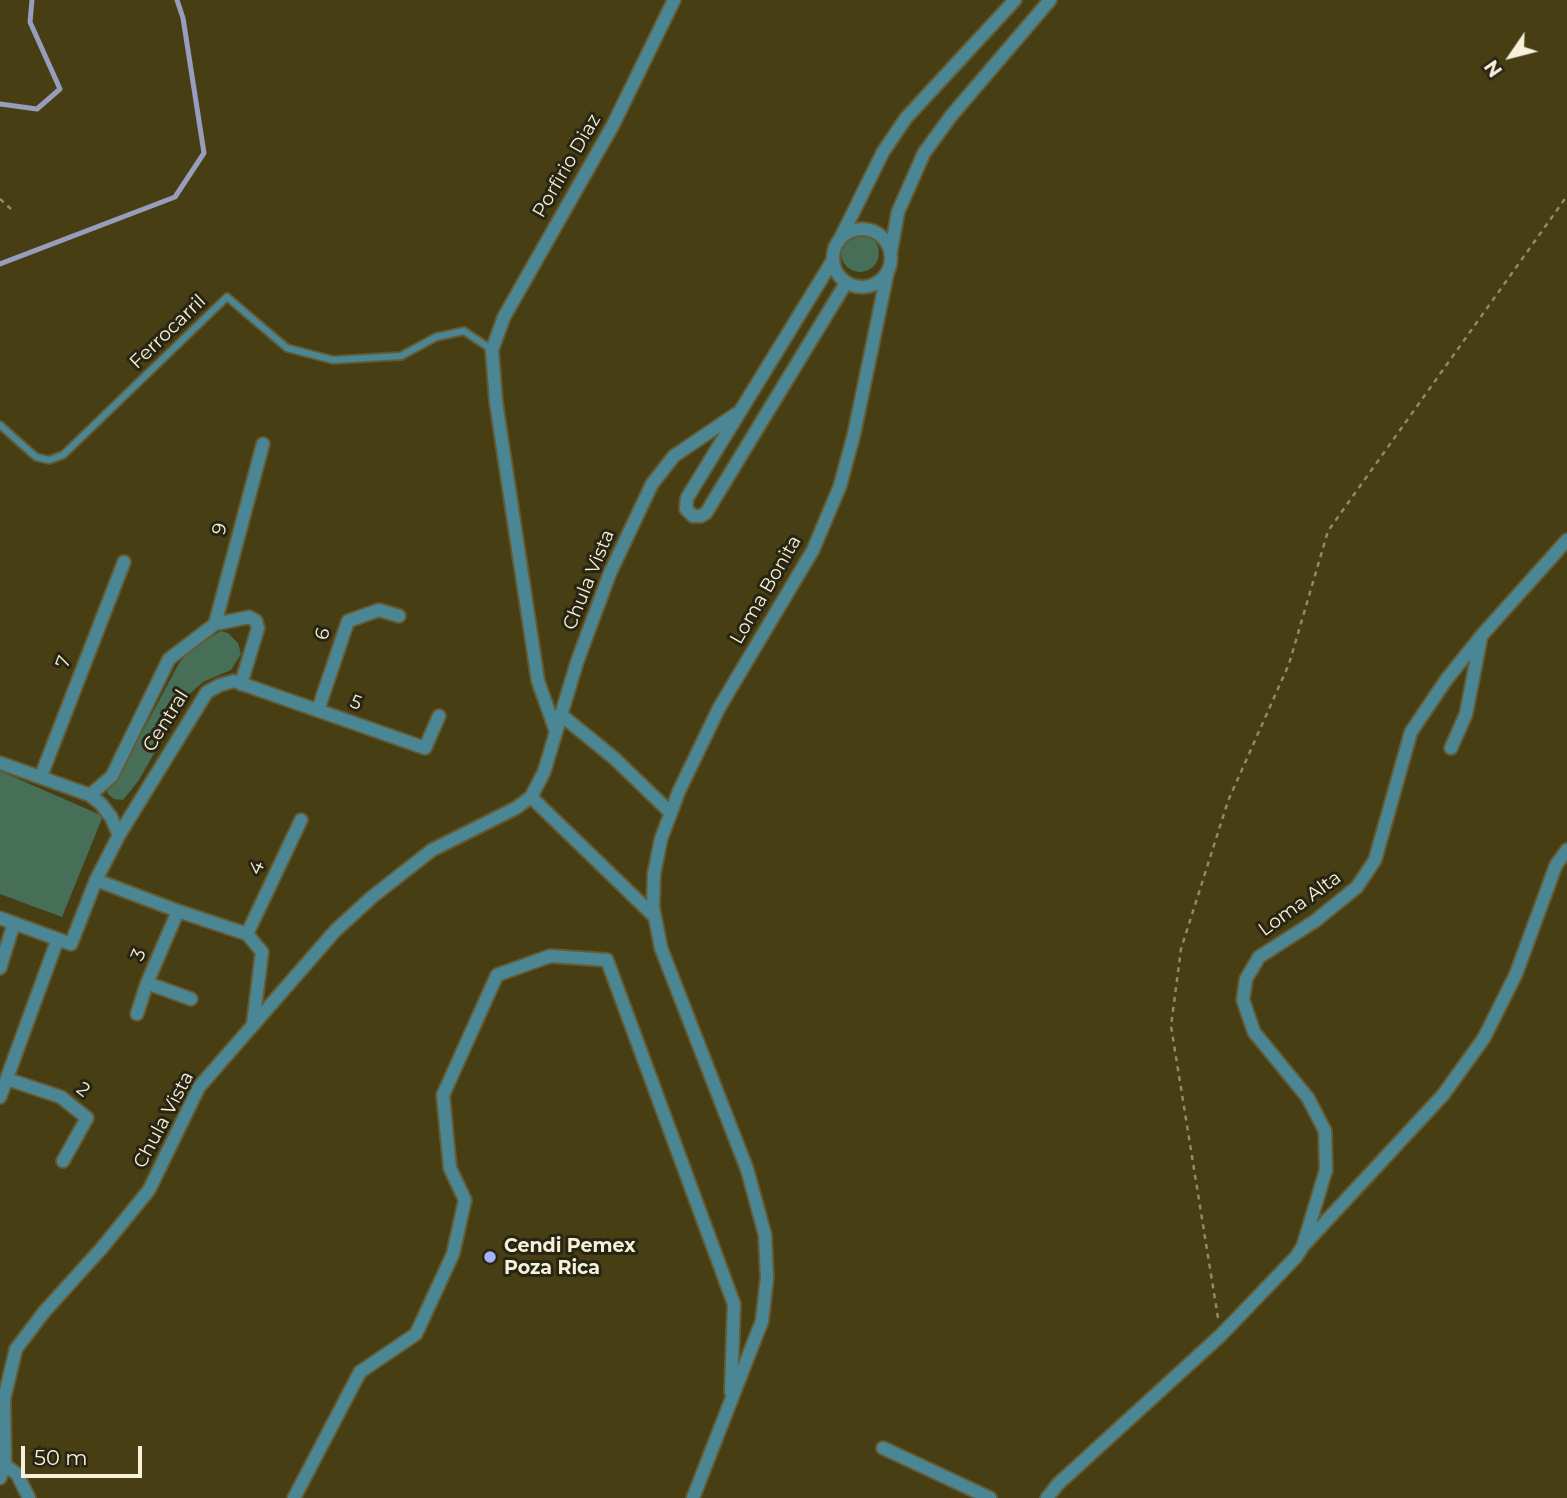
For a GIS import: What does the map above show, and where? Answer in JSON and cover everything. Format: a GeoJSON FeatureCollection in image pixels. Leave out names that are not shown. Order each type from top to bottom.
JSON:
{"type":"FeatureCollection","features":[{"type":"Feature","properties":{"kind":"street","name":"Porfirio Diaz"},"geometry":{"type":"LineString","coordinates":[[492,350],[505,317],[613,125],[674,0]]}},
{"type":"Feature","properties":{"kind":"street"},"geometry":{"type":"LineString","coordinates":[[846,283],[706,513],[693,516],[686,509],[687,498],[832,260],[883,152],[906,118],[1015,0]]}},
{"type":"Feature","properties":{"kind":"street"},"geometry":{"type":"LineString","coordinates":[[832,260],[839,277],[855,286],[874,284],[888,270],[898,212],[924,153],[951,116],[1051,0]]}},
{"type":"Feature","properties":{"kind":"street"},"geometry":{"type":"LineString","coordinates":[[839,242],[846,234],[864,229],[882,235],[891,251]]}},
{"type":"Feature","properties":{"kind":"street","name":"Loma Bonita"},"geometry":{"type":"LineString","coordinates":[[693,1498],[762,1321],[767,1278],[765,1235],[747,1169],[661,948],[655,917],[654,874],[662,839],[679,790],[719,708],[813,550],[840,486],[854,434],[888,270]]}},
{"type":"Feature","properties":{"kind":"street"},"geometry":{"type":"LineString","coordinates":[[492,350],[496,402],[538,681],[555,729]]}},
{"type":"Feature","properties":{"kind":"street","name":"Chula Vista"},"geometry":{"type":"LineString","coordinates":[[2,1471],[2,1399],[16,1349],[44,1312],[102,1250],[149,1190],[199,1087],[335,932],[372,897],[432,850],[516,808],[531,797],[544,772],[555,729],[610,573],[652,484],[674,456],[736,414]]}},
{"type":"Feature","properties":{"kind":"street","name":"9"},"geometry":{"type":"LineString","coordinates":[[215,624],[262,444]]}},
{"type":"Feature","properties":{"kind":"street","name":"Loma Alta"},"geometry":{"type":"LineString","coordinates":[[1303,1246],[1326,1170],[1325,1131],[1308,1098],[1254,1032],[1243,1000],[1246,979],[1259,957],[1315,921],[1357,887],[1375,860],[1411,732],[1446,680],[1482,635],[1567,540]]}},
{"type":"Feature","properties":{"kind":"street","name":"7"},"geometry":{"type":"LineString","coordinates":[[41,776],[124,562]]}},
{"type":"Feature","properties":{"kind":"street","name":"6"},"geometry":{"type":"LineString","coordinates":[[318,710],[348,621],[379,610],[399,616]]}},
{"type":"Feature","properties":{"kind":"street","name":"Central"},"geometry":{"type":"LineString","coordinates":[[57,941],[71,944],[96,880],[119,835],[207,691],[234,681],[241,684],[258,628],[256,621],[249,617],[215,624],[169,659],[112,776],[90,795]]}},
{"type":"Feature","properties":{"kind":"street"},"geometry":{"type":"LineString","coordinates":[[1451,747],[1466,714],[1482,635]]}},
{"type":"Feature","properties":{"kind":"street","name":"5"},"geometry":{"type":"LineString","coordinates":[[241,684],[425,748],[439,716]]}},
{"type":"Feature","properties":{"kind":"street"},"geometry":{"type":"LineString","coordinates":[[560,714],[614,758],[671,813]]}},
{"type":"Feature","properties":{"kind":"street"},"geometry":{"type":"LineString","coordinates":[[0,763],[90,795],[111,817],[119,835]]}},
{"type":"Feature","properties":{"kind":"street"},"geometry":{"type":"LineString","coordinates":[[531,797],[655,917]]}},
{"type":"Feature","properties":{"kind":"street","name":"4"},"geometry":{"type":"LineString","coordinates":[[247,934],[301,820]]}},
{"type":"Feature","properties":{"kind":"street","name":"Loma Alta"},"geometry":{"type":"LineString","coordinates":[[1047,1498],[1221,1335],[1443,1096],[1484,1038],[1516,974],[1556,864],[1567,850]]}},
{"type":"Feature","properties":{"kind":"street"},"geometry":{"type":"LineString","coordinates":[[96,880],[247,934],[261,952],[253,1024]]}},
{"type":"Feature","properties":{"kind":"street","name":"3"},"geometry":{"type":"LineString","coordinates":[[137,1014],[178,911]]}},
{"type":"Feature","properties":{"kind":"street"},"geometry":{"type":"LineString","coordinates":[[0,918],[57,941],[0,1097]]}},
{"type":"Feature","properties":{"kind":"street"},"geometry":{"type":"LineString","coordinates":[[0,968],[14,923]]}},
{"type":"Feature","properties":{"kind":"street"},"geometry":{"type":"LineString","coordinates":[[295,1498],[360,1372],[416,1334],[453,1254],[465,1199],[450,1168],[443,1095],[497,975],[551,956],[607,960],[734,1304],[731,1398]]}},
{"type":"Feature","properties":{"kind":"street"},"geometry":{"type":"LineString","coordinates":[[148,983],[191,999]]}},
{"type":"Feature","properties":{"kind":"street","name":"2"},"geometry":{"type":"LineString","coordinates":[[7,1079],[61,1097],[87,1118],[63,1161]]}},
{"type":"Feature","properties":{"kind":"street"},"geometry":{"type":"LineString","coordinates":[[883,1448],[989,1498]]}},
{"type":"Feature","properties":{"kind":"street"},"geometry":{"type":"LineString","coordinates":[[2,1471],[17,1474],[29,1498]]}},
{"type":"Feature","properties":{"kind":"lane","name":"Ferrocarril"},"geometry":{"type":"LineString","coordinates":[[0,425],[36,457],[49,460],[63,455],[227,297],[287,348],[333,360],[401,356],[436,337],[464,331],[492,350]]}},
{"type":"Feature","properties":{"kind":"path"},"geometry":{"type":"LineString","coordinates":[[1221,1335],[1171,1026],[1181,949],[1228,801],[1289,664],[1328,531],[1567,196]]}},
{"type":"Feature","properties":{"kind":"path"},"geometry":{"type":"LineString","coordinates":[[0,200],[11,209]]}},
{"type":"Feature","properties":{"kind":"green space"},"geometry":{"type":"Polygon","coordinates":[[[860,234],[874,239],[879,253],[874,267],[860,272],[846,267],[841,253],[846,239],[860,234]]]}},
{"type":"Feature","properties":{"kind":"green space"},"geometry":{"type":"Polygon","coordinates":[[[221,631],[228,633],[238,643],[241,654],[231,670],[203,682],[186,697],[139,780],[123,800],[114,799],[106,789],[131,753],[178,665],[189,650],[221,631]]]}},
{"type":"Feature","properties":{"kind":"green space"},"geometry":{"type":"Polygon","coordinates":[[[0,771],[103,816],[62,917],[0,894],[0,771]]]}},
{"type":"Feature","properties":{"kind":"waterway"},"geometry":{"type":"LineString","coordinates":[[0,104],[37,109],[60,89],[30,22],[32,0]]}},
{"type":"Feature","properties":{"kind":"waterway"},"geometry":{"type":"LineString","coordinates":[[0,264],[175,197],[204,153],[183,18],[177,0]]}},
{"type":"Feature","properties":{"kind":"place","name":"Cendi Pemex Poza Rica"},"geometry":{"type":"Point","coordinates":[490,1257]}}]}
